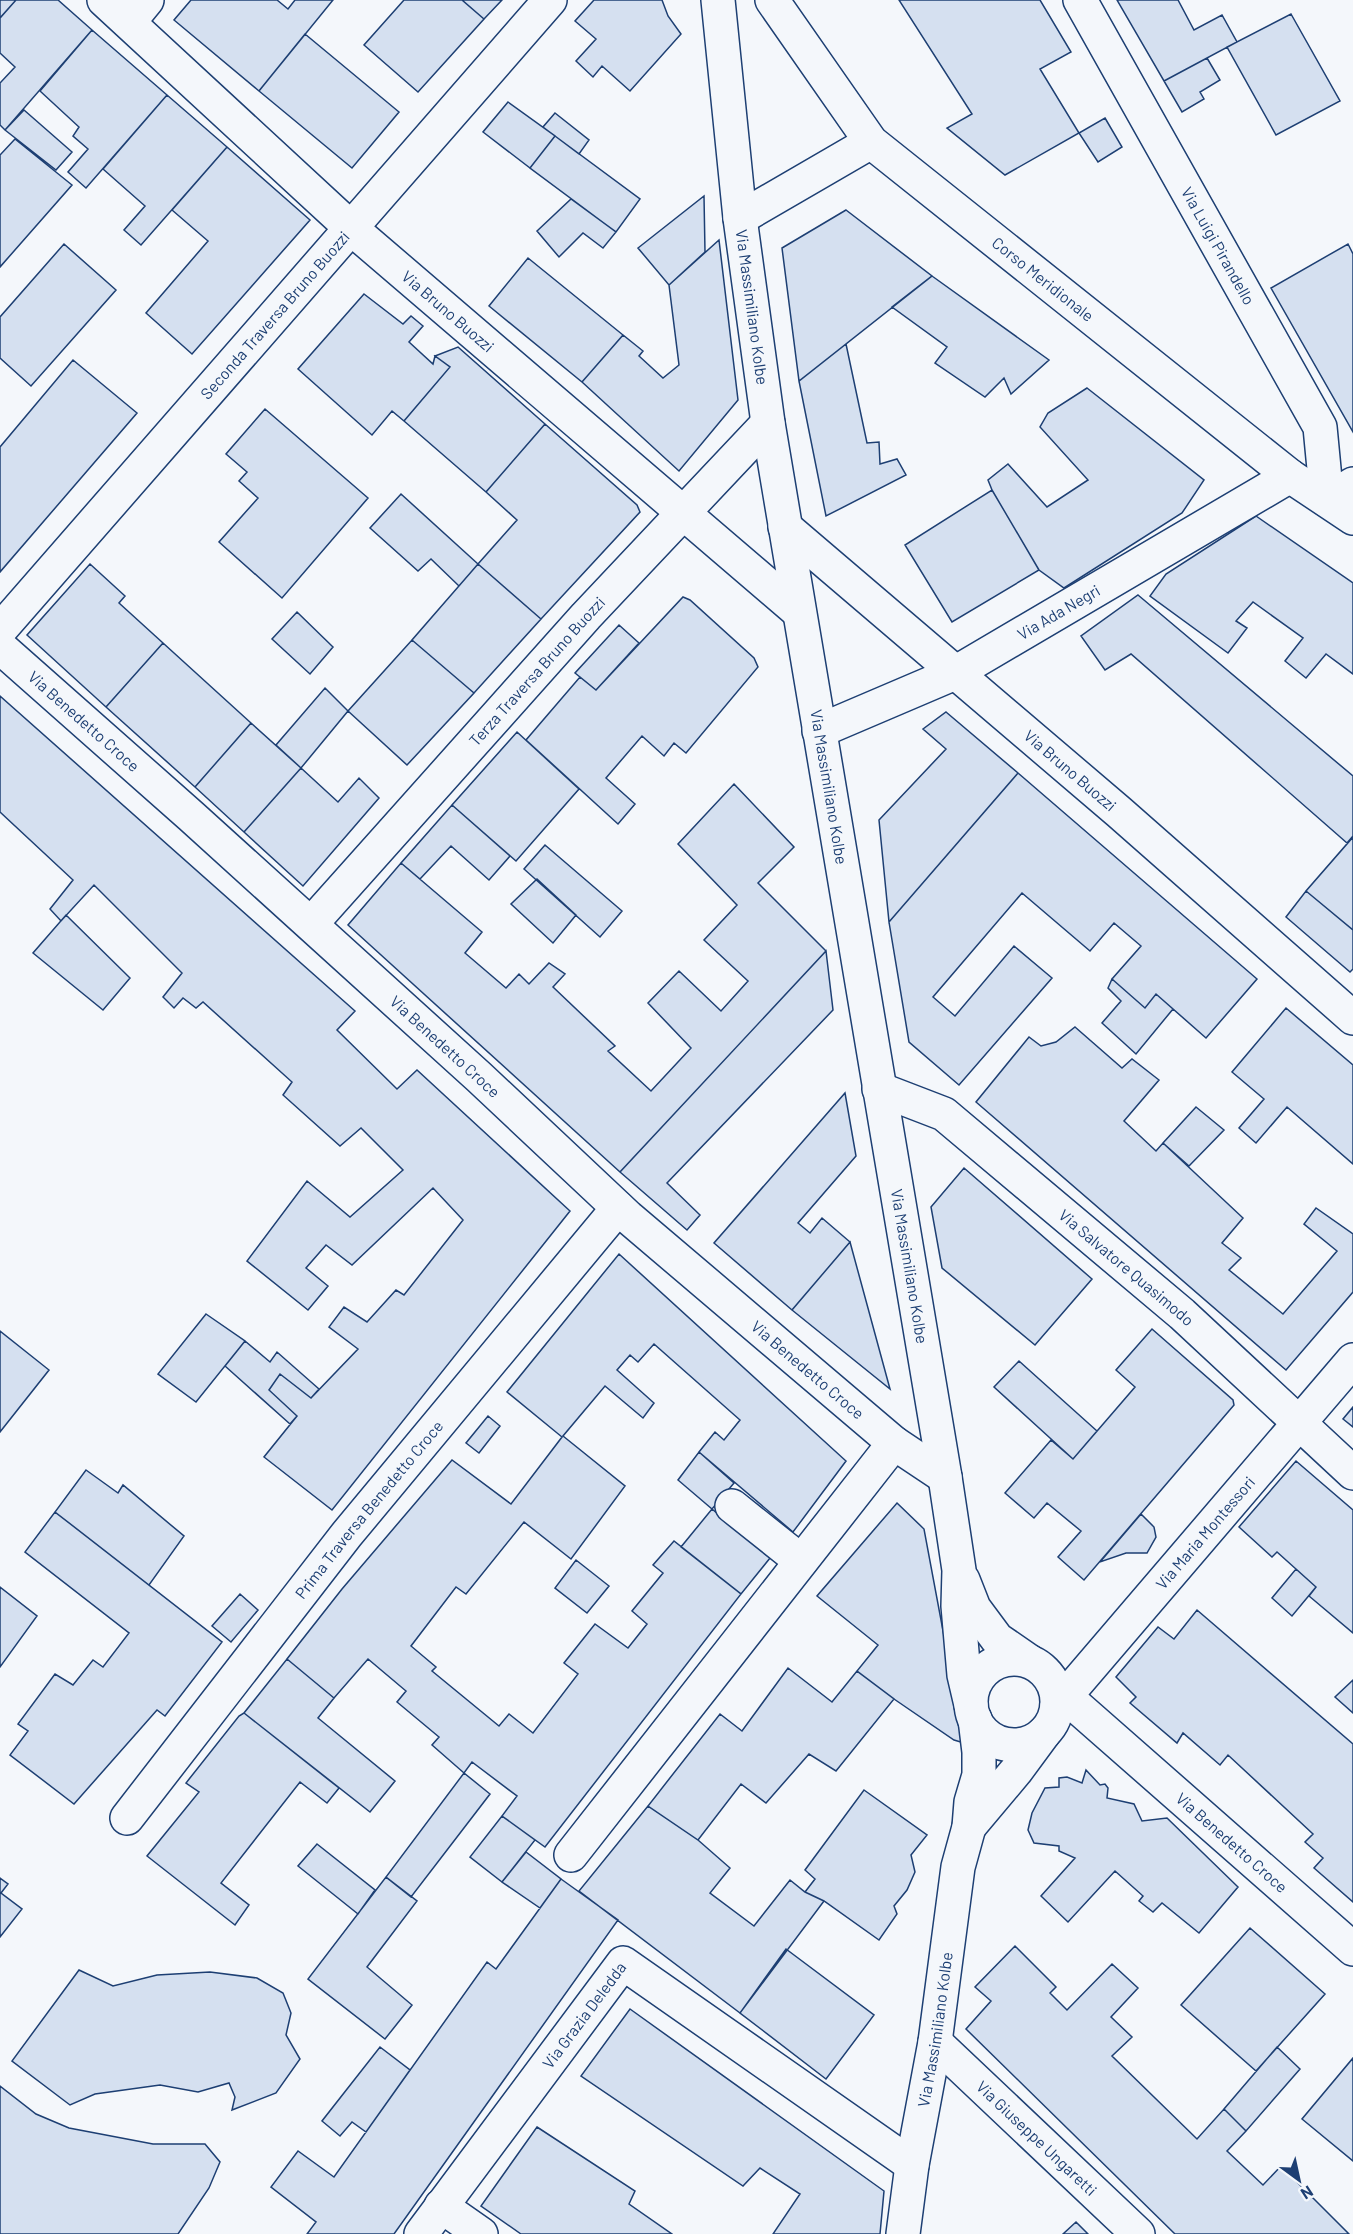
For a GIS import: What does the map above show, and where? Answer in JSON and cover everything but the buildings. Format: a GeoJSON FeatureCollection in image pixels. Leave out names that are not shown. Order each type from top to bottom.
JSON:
{"type":"FeatureCollection","features":[{"type":"Feature","properties":{"kind":"street","name":"Via Bruno Buozzi"},"geometry":{"type":"LineString","coordinates":[[104,0],[138,11],[352,229],[799,612]]}},
{"type":"Feature","properties":{"kind":"street","name":"Seconda Traversa Bruno Buozzi"},"geometry":{"type":"LineString","coordinates":[[0,630],[550,0]]}},
{"type":"Feature","properties":{"kind":"street","name":"Via Massimiliano Kolbe"},"geometry":{"type":"LineString","coordinates":[[718,0],[740,218],[768,423],[945,1477],[958,1570],[958,1606],[964,1675],[979,1752],[979,1775],[971,1802],[969,1827],[958,1867],[935,2042],[912,2165],[903,2234]]}},
{"type":"Feature","properties":{"kind":"street","name":"Corso Meridionale"},"geometry":{"type":"LineString","coordinates":[[772,0],[871,142],[1290,476],[1340,492],[1353,518]]}},
{"type":"Feature","properties":{"kind":"street","name":"Via Luigi Pirandello"},"geometry":{"type":"LineString","coordinates":[[1080,0],[1320,427],[1340,492]]}},
{"type":"Feature","properties":{"kind":"street"},"geometry":{"type":"LineString","coordinates":[[740,218],[871,142]]}},
{"type":"Feature","properties":{"kind":"street","name":"Terza Traversa Bruno Buozzi"},"geometry":{"type":"LineString","coordinates":[[310,924],[586,616],[768,423]]}},
{"type":"Feature","properties":{"kind":"street","name":"Via Ada Negri"},"geometry":{"type":"LineString","coordinates":[[819,730],[955,673],[1290,476]]}},
{"type":"Feature","properties":{"kind":"street","name":"Via Bruno Buozzi"},"geometry":{"type":"LineString","coordinates":[[785,527],[1119,812],[1353,1018]]}},
{"type":"Feature","properties":{"kind":"street","name":"Via Benedetto Croce"},"geometry":{"type":"LineString","coordinates":[[0,647],[479,1077],[618,1208],[894,1443],[945,1477]]}},
{"type":"Feature","properties":{"kind":"street","name":"Via Salvatore Quasimodo"},"geometry":{"type":"LineString","coordinates":[[879,1089],[944,1114],[1182,1314],[1353,1473]]}},
{"type":"Feature","properties":{"kind":"street","name":"Prima Traversa Benedetto Croce"},"geometry":{"type":"LineString","coordinates":[[128,1818],[347,1534],[618,1208]]}},
{"type":"Feature","properties":{"kind":"street","name":"Via Maria Montessori"},"geometry":{"type":"LineString","coordinates":[[1056,1711],[1353,1360]]}},
{"type":"Feature","properties":{"kind":"street"},"geometry":{"type":"LineString","coordinates":[[571,1855],[894,1443]]}},
{"type":"Feature","properties":{"kind":"street"},"geometry":{"type":"LineString","coordinates":[[732,1506],[801,1561]]}},
{"type":"Feature","properties":{"kind":"street","name":"Via Massimiliano Kolbe"},"geometry":{"type":"LineString","coordinates":[[958,1570],[975,1608],[997,1640],[1041,1668],[1050,1679],[1056,1692],[1056,1711],[1016,1771],[969,1827]]}},
{"type":"Feature","properties":{"kind":"street","name":"Via Massimiliano Kolbe"},"geometry":{"type":"LineString","coordinates":[[973,1712],[972,1690],[978,1677],[989,1667],[1002,1660],[1029,1661]]}},
{"type":"Feature","properties":{"kind":"street"},"geometry":{"type":"LineString","coordinates":[[973,1712],[982,1731],[994,1740],[1007,1744],[1022,1744],[1035,1739],[1056,1711]]}},
{"type":"Feature","properties":{"kind":"street","name":"Via Benedetto Croce"},"geometry":{"type":"LineString","coordinates":[[1056,1711],[1110,1736],[1353,1949]]}},
{"type":"Feature","properties":{"kind":"street","name":"Via Grazia Deledda"},"geometry":{"type":"LineString","coordinates":[[421,2234],[623,1963],[912,2165]]}},
{"type":"Feature","properties":{"kind":"street","name":"Via Giuseppe Ungaretti"},"geometry":{"type":"LineString","coordinates":[[935,2042],[1138,2234]]}},
{"type":"Feature","properties":{"kind":"street"},"geometry":{"type":"LineString","coordinates":[[441,2206],[481,2234]]}}]}
